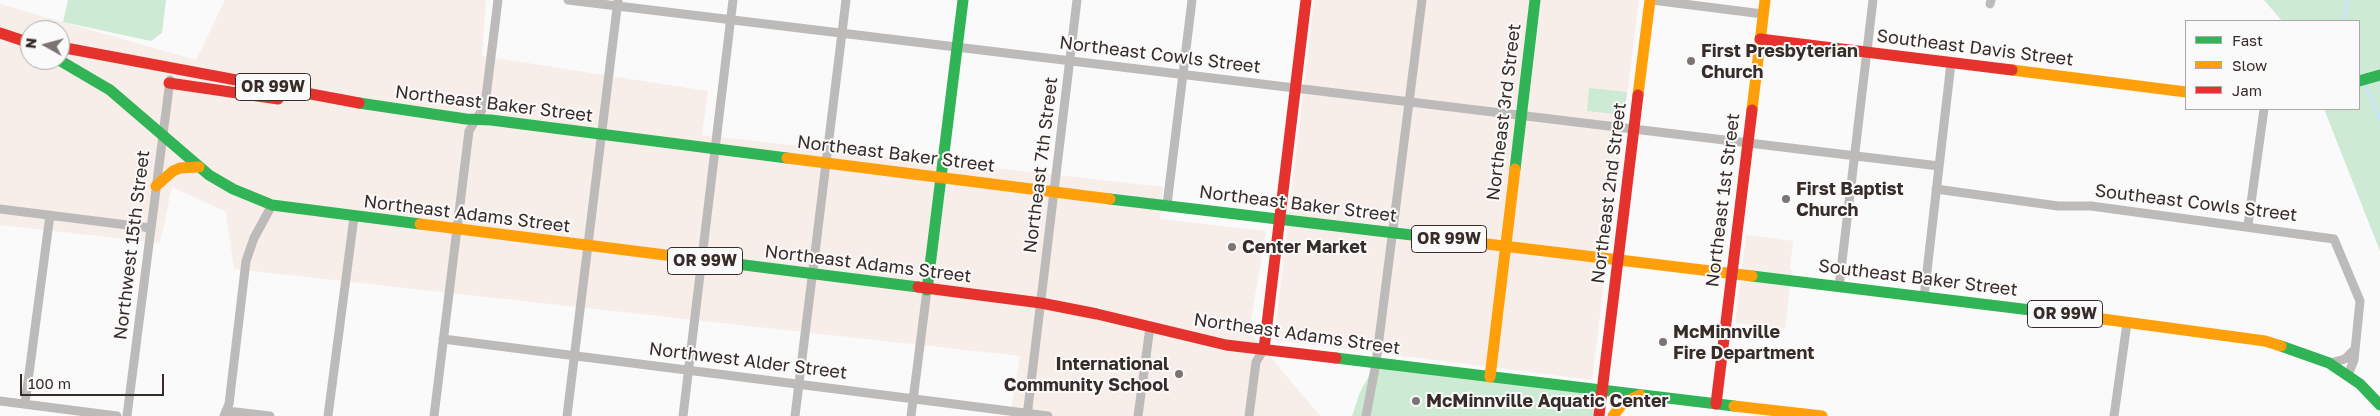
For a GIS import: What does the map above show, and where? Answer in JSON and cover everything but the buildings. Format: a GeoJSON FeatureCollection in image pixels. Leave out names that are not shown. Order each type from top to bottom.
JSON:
{"type":"FeatureCollection","features":[{"type":"Feature","properties":{"kind":"main road"},"geometry":{"type":"LineString","coordinates":[[927,290],[962,0]]}},
{"type":"Feature","properties":{"kind":"main road"},"geometry":{"type":"LineString","coordinates":[[1264,349],[1306,0]]}},
{"type":"Feature","properties":{"kind":"main road","name":"Northeast 3rd Street"},"geometry":{"type":"LineString","coordinates":[[1490,377],[1535,0]]}},
{"type":"Feature","properties":{"kind":"main road","name":"Northeast 2nd Street"},"geometry":{"type":"LineString","coordinates":[[1599,416],[1651,0]]}},
{"type":"Feature","properties":{"kind":"main road","name":"Northeast 1st Street"},"geometry":{"type":"LineString","coordinates":[[1716,404],[1765,0]]}},
{"type":"Feature","properties":{"kind":"main road"},"geometry":{"type":"LineString","coordinates":[[0,33],[20,40]]}},
{"type":"Feature","properties":{"kind":"main road","name":"Southeast Davis Street"},"geometry":{"type":"LineString","coordinates":[[1760,39],[2185,92]]}},
{"type":"Feature","properties":{"kind":"main road","name":"Northeast Baker Street"},"geometry":{"type":"LineString","coordinates":[[70,49],[376,106],[1054,192],[1732,274]]}},
{"type":"Feature","properties":{"kind":"main road","name":"Northeast Adams Street"},"geometry":{"type":"LineString","coordinates":[[70,66],[110,90],[162,137],[199,167],[233,189],[272,205],[1041,304],[1093,313],[1195,339],[1264,349],[1716,404]]}},
{"type":"Feature","properties":{"kind":"main road"},"geometry":{"type":"LineString","coordinates":[[2360,80],[2380,75]]}},
{"type":"Feature","properties":{"kind":"main road"},"geometry":{"type":"LineString","coordinates":[[169,83],[335,106],[376,106]]}},
{"type":"Feature","properties":{"kind":"main road"},"geometry":{"type":"LineString","coordinates":[[156,186],[173,171],[180,168],[199,167]]}},
{"type":"Feature","properties":{"kind":"main road","name":"Southeast Baker Street"},"geometry":{"type":"LineString","coordinates":[[1732,274],[2265,341],[2300,351],[2329,363],[2348,375],[2380,405]]}},
{"type":"Feature","properties":{"kind":"main road"},"geometry":{"type":"LineString","coordinates":[[1613,416],[1623,404],[1640,394]]}},
{"type":"Feature","properties":{"kind":"main road","name":"OR 99W"},"geometry":{"type":"LineString","coordinates":[[1716,404],[1822,416]]}},
{"type":"Feature","properties":{"kind":"street"},"geometry":{"type":"LineString","coordinates":[[434,416],[469,131],[485,105],[498,0]]}},
{"type":"Feature","properties":{"kind":"street","name":"Northeast Cowls Street"},"geometry":{"type":"LineString","coordinates":[[568,0],[617,3],[842,34],[1522,115],[1748,144]]}},
{"type":"Feature","properties":{"kind":"street"},"geometry":{"type":"LineString","coordinates":[[682,416],[733,0]]}},
{"type":"Feature","properties":{"kind":"street"},"geometry":{"type":"LineString","coordinates":[[795,416],[846,0]]}},
{"type":"Feature","properties":{"kind":"street","name":"Northeast 7th Street"},"geometry":{"type":"LineString","coordinates":[[1027,415],[1077,0]]}},
{"type":"Feature","properties":{"kind":"street"},"geometry":{"type":"LineString","coordinates":[[1167,205],[1192,0]]}},
{"type":"Feature","properties":{"kind":"street"},"geometry":{"type":"LineString","coordinates":[[1366,416],[1376,363],[1422,0]]}},
{"type":"Feature","properties":{"kind":"street"},"geometry":{"type":"LineString","coordinates":[[1651,0],[1763,14]]}},
{"type":"Feature","properties":{"kind":"street"},"geometry":{"type":"LineString","coordinates":[[1839,286],[1873,0]]}},
{"type":"Feature","properties":{"kind":"street"},"geometry":{"type":"LineString","coordinates":[[567,416],[617,3]]}},
{"type":"Feature","properties":{"kind":"street"},"geometry":{"type":"LineString","coordinates":[[1924,297],[1951,63]]}},
{"type":"Feature","properties":{"kind":"street","name":"Northwest 15th Street"},"geometry":{"type":"LineString","coordinates":[[127,416],[171,68]]}},
{"type":"Feature","properties":{"kind":"street"},"geometry":{"type":"LineString","coordinates":[[2248,225],[2264,110]]}},
{"type":"Feature","properties":{"kind":"street"},"geometry":{"type":"LineString","coordinates":[[1748,144],[1939,166]]}},
{"type":"Feature","properties":{"kind":"street","name":"Southeast Cowls Street"},"geometry":{"type":"LineString","coordinates":[[1936,189],[2058,206],[2090,206],[2330,237],[2337,242],[2360,301],[2353,352],[2354,360],[2348,375]]}},
{"type":"Feature","properties":{"kind":"street"},"geometry":{"type":"LineString","coordinates":[[270,416],[225,414],[246,261],[254,238],[272,205]]}},
{"type":"Feature","properties":{"kind":"street"},"geometry":{"type":"LineString","coordinates":[[0,209],[151,228]]}},
{"type":"Feature","properties":{"kind":"street"},"geometry":{"type":"LineString","coordinates":[[26,404],[50,215]]}},
{"type":"Feature","properties":{"kind":"street"},"geometry":{"type":"LineString","coordinates":[[328,416],[354,217]]}},
{"type":"Feature","properties":{"kind":"street"},"geometry":{"type":"LineString","coordinates":[[911,416],[927,290]]}},
{"type":"Feature","properties":{"kind":"street"},"geometry":{"type":"LineString","coordinates":[[2114,416],[2127,323]]}},
{"type":"Feature","properties":{"kind":"street"},"geometry":{"type":"LineString","coordinates":[[1138,416],[1150,327]]}},
{"type":"Feature","properties":{"kind":"street","name":"Northwest Alder Street"},"geometry":{"type":"LineString","coordinates":[[443,339],[913,398],[1027,415],[1048,416]]}},
{"type":"Feature","properties":{"kind":"street"},"geometry":{"type":"LineString","coordinates":[[1249,416],[1256,362],[1264,349]]}},
{"type":"Feature","properties":{"kind":"street"},"geometry":{"type":"LineString","coordinates":[[2329,363],[2345,360],[2353,352]]}},
{"type":"Feature","properties":{"kind":"street"},"geometry":{"type":"LineString","coordinates":[[0,401],[117,416]]}},
{"type":"Feature","properties":{"kind":"shaded area"},"geometry":{"type":"Polygon","coordinates":[[[225,0],[486,0],[482,56],[708,91],[702,135],[1163,187],[1160,219],[1266,231],[1249,331],[1320,416],[1010,416],[1020,356],[234,269],[226,212],[172,187],[160,243],[0,225],[0,4],[56,20],[20,20],[20,70],[70,70],[70,24],[196,60],[225,0]]]}},
{"type":"Feature","properties":{"kind":"shaded area"},"geometry":{"type":"Polygon","coordinates":[[[1314,0],[1639,0],[1592,380],[1274,340],[1314,0]]]}},
{"type":"Feature","properties":{"kind":"shaded area"},"geometry":{"type":"Polygon","coordinates":[[[1746,235],[1793,241],[1790,269],[1792,270],[1785,329],[1735,323],[1746,235]]]}},
{"type":"Feature","properties":{"kind":"green space"},"geometry":{"type":"Polygon","coordinates":[[[68,0],[166,0],[162,33],[151,41],[70,24],[70,20],[63,20],[68,0]]]}},
{"type":"Feature","properties":{"kind":"green space"},"geometry":{"type":"Polygon","coordinates":[[[2264,0],[2380,0],[2380,251],[2324,110],[2360,110],[2360,20],[2281,20],[2264,0]]]}},
{"type":"Feature","properties":{"kind":"green space"},"geometry":{"type":"Polygon","coordinates":[[[1589,88],[1627,92],[1624,115],[1587,111],[1589,88]]]}},
{"type":"Feature","properties":{"kind":"green space"},"geometry":{"type":"Polygon","coordinates":[[[1376,363],[1602,390],[1599,416],[1352,416],[1360,392],[1376,363]]]}},
{"type":"Feature","properties":{"kind":"waterway"},"geometry":{"type":"LineString","coordinates":[[2343,20],[2348,0]]}},
{"type":"Feature","properties":{"kind":"waterway"},"geometry":{"type":"LineString","coordinates":[[2366,87],[2380,119]]}},
{"type":"Feature","properties":{"kind":"traffic: fast"},"geometry":{"type":"LineString","coordinates":[[927,290],[963,0]]}},
{"type":"Feature","properties":{"kind":"traffic: fast"},"geometry":{"type":"LineString","coordinates":[[1515,169],[1535,0]]}},
{"type":"Feature","properties":{"kind":"traffic: fast"},"geometry":{"type":"LineString","coordinates":[[70,66],[110,90],[209,175],[233,189],[272,205],[420,224]]}},
{"type":"Feature","properties":{"kind":"traffic: fast"},"geometry":{"type":"LineString","coordinates":[[2360,81],[2380,75]]}},
{"type":"Feature","properties":{"kind":"traffic: fast"},"geometry":{"type":"LineString","coordinates":[[359,103],[466,119],[491,120],[787,158]]}},
{"type":"Feature","properties":{"kind":"traffic: fast"},"geometry":{"type":"LineString","coordinates":[[1110,199],[1437,238]]}},
{"type":"Feature","properties":{"kind":"traffic: fast"},"geometry":{"type":"LineString","coordinates":[[697,259],[918,287]]}},
{"type":"Feature","properties":{"kind":"traffic: fast"},"geometry":{"type":"LineString","coordinates":[[1752,276],[2088,317]]}},
{"type":"Feature","properties":{"kind":"traffic: fast"},"geometry":{"type":"LineString","coordinates":[[2281,346],[2329,363],[2360,384],[2380,405]]}},
{"type":"Feature","properties":{"kind":"traffic: fast"},"geometry":{"type":"LineString","coordinates":[[1336,358],[1734,406]]}},
{"type":"Feature","properties":{"kind":"traffic: slow"},"geometry":{"type":"LineString","coordinates":[[1638,95],[1650,0]]}},
{"type":"Feature","properties":{"kind":"traffic: slow"},"geometry":{"type":"LineString","coordinates":[[1752,110],[1765,0]]}},
{"type":"Feature","properties":{"kind":"traffic: slow"},"geometry":{"type":"LineString","coordinates":[[2012,70],[2185,92]]}},
{"type":"Feature","properties":{"kind":"traffic: slow"},"geometry":{"type":"LineString","coordinates":[[787,158],[1110,199]]}},
{"type":"Feature","properties":{"kind":"traffic: slow"},"geometry":{"type":"LineString","coordinates":[[156,186],[173,171],[180,168],[199,167]]}},
{"type":"Feature","properties":{"kind":"traffic: slow"},"geometry":{"type":"LineString","coordinates":[[1490,377],[1515,169]]}},
{"type":"Feature","properties":{"kind":"traffic: slow"},"geometry":{"type":"LineString","coordinates":[[420,224],[697,259]]}},
{"type":"Feature","properties":{"kind":"traffic: slow"},"geometry":{"type":"LineString","coordinates":[[1437,238],[1752,276]]}},
{"type":"Feature","properties":{"kind":"traffic: slow"},"geometry":{"type":"LineString","coordinates":[[2088,317],[2265,341],[2281,346]]}},
{"type":"Feature","properties":{"kind":"traffic: slow"},"geometry":{"type":"LineString","coordinates":[[1613,416],[1623,403],[1640,395]]}},
{"type":"Feature","properties":{"kind":"traffic: slow"},"geometry":{"type":"LineString","coordinates":[[1734,406],[1822,416]]}},
{"type":"Feature","properties":{"kind":"traffic: jam"},"geometry":{"type":"LineString","coordinates":[[1264,349],[1306,0]]}},
{"type":"Feature","properties":{"kind":"traffic: jam"},"geometry":{"type":"LineString","coordinates":[[0,33],[20,40]]}},
{"type":"Feature","properties":{"kind":"traffic: jam"},"geometry":{"type":"LineString","coordinates":[[1760,39],[2012,70]]}},
{"type":"Feature","properties":{"kind":"traffic: jam"},"geometry":{"type":"LineString","coordinates":[[70,49],[359,103]]}},
{"type":"Feature","properties":{"kind":"traffic: jam"},"geometry":{"type":"LineString","coordinates":[[169,83],[278,99]]}},
{"type":"Feature","properties":{"kind":"traffic: jam"},"geometry":{"type":"LineString","coordinates":[[1599,416],[1638,95]]}},
{"type":"Feature","properties":{"kind":"traffic: jam"},"geometry":{"type":"LineString","coordinates":[[1716,404],[1752,110]]}},
{"type":"Feature","properties":{"kind":"traffic: jam"},"geometry":{"type":"LineString","coordinates":[[918,287],[1041,303],[1097,314],[1226,345],[1336,358]]}},
{"type":"Feature","properties":{"kind":"place","name":"First Presbyterian Church"},"geometry":{"type":"Point","coordinates":[1691,61]}},
{"type":"Feature","properties":{"kind":"place","name":"First Baptist Church"},"geometry":{"type":"Point","coordinates":[1786,199]}},
{"type":"Feature","properties":{"kind":"place","name":"Center Market"},"geometry":{"type":"Point","coordinates":[1232,247]}},
{"type":"Feature","properties":{"kind":"place","name":"McMinnville Fire Department"},"geometry":{"type":"Point","coordinates":[1663,342]}},
{"type":"Feature","properties":{"kind":"place","name":"International Community School"},"geometry":{"type":"Point","coordinates":[1179,374]}},
{"type":"Feature","properties":{"kind":"place","name":"McMinnville Aquatic Center"},"geometry":{"type":"Point","coordinates":[1416,401]}}]}
